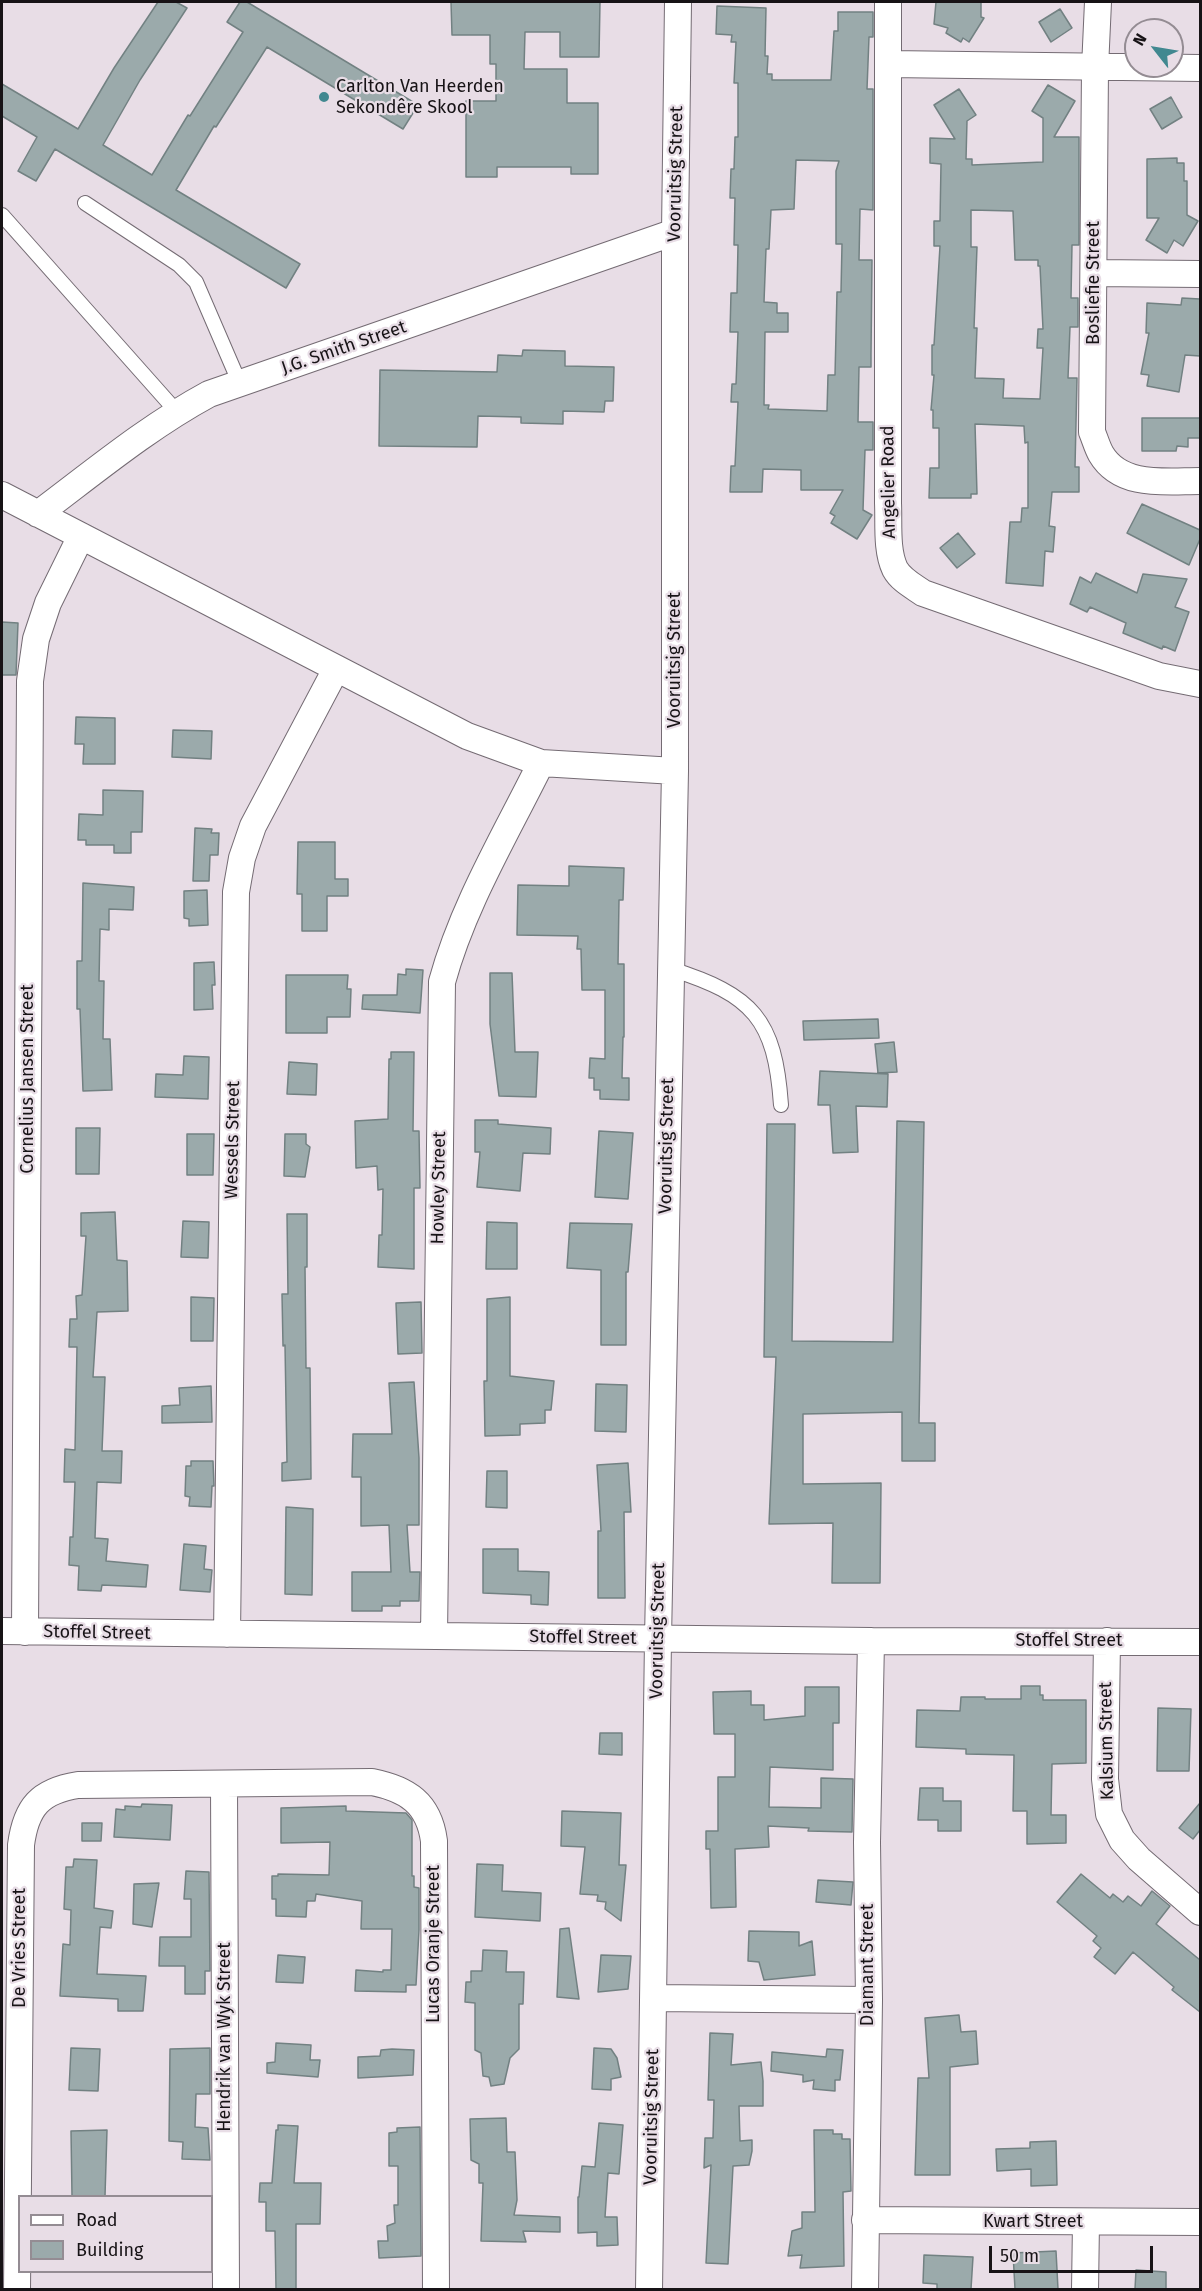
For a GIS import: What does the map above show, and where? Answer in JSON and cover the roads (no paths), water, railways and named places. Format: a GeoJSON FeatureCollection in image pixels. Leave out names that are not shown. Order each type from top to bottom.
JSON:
{"type":"FeatureCollection","features":[{"type":"Feature","properties":{"kind":"street","name":"Vooruitsig Street"},"geometry":{"type":"LineString","coordinates":[[649,2289],[658,1639],[675,771],[675,232],[678,2]]}},
{"type":"Feature","properties":{"kind":"street","name":"Angelier Road"},"geometry":{"type":"LineString","coordinates":[[888,2],[888,503],[890,546],[895,568],[902,577],[923,593],[1159,676],[1200,684]]}},
{"type":"Feature","properties":{"kind":"street","name":"Bosliefie Street"},"geometry":{"type":"LineString","coordinates":[[1098,2],[1095,68],[1092,432],[1100,453],[1118,473],[1137,480],[1200,482]]}},
{"type":"Feature","properties":{"kind":"street"},"geometry":{"type":"LineString","coordinates":[[888,64],[1200,68]]}},
{"type":"Feature","properties":{"kind":"street","name":"J.G. Smith Street"},"geometry":{"type":"LineString","coordinates":[[38,514],[177,412],[209,394],[675,232]]}},
{"type":"Feature","properties":{"kind":"street"},"geometry":{"type":"LineString","coordinates":[[1094,273],[1200,274]]}},
{"type":"Feature","properties":{"kind":"street"},"geometry":{"type":"LineString","coordinates":[[2,495],[467,736],[541,763],[675,771]]}},
{"type":"Feature","properties":{"kind":"street","name":"Cornelius Jansen Street"},"geometry":{"type":"LineString","coordinates":[[13,1632],[30,681],[36,639],[48,603],[81,536]]}},
{"type":"Feature","properties":{"kind":"street","name":"Wessels Street"},"geometry":{"type":"LineString","coordinates":[[227,1634],[236,892],[242,858],[253,826],[336,669]]}},
{"type":"Feature","properties":{"kind":"street","name":"Howley Street"},"geometry":{"type":"LineString","coordinates":[[434,1636],[442,982],[450,954],[466,915],[541,763]]}},
{"type":"Feature","properties":{"kind":"street","name":"Stoffel Street"},"geometry":{"type":"LineString","coordinates":[[13,1632],[1200,1642]]}},
{"type":"Feature","properties":{"kind":"street","name":"Diamant Street"},"geometry":{"type":"LineString","coordinates":[[865,2289],[869,2000],[867,1842],[871,1641]]}},
{"type":"Feature","properties":{"kind":"street","name":"Kalsium Street"},"geometry":{"type":"LineString","coordinates":[[1107,1641],[1105,1779],[1109,1814],[1122,1840],[1134,1854],[1200,1912]]}},
{"type":"Feature","properties":{"kind":"street","name":"Lucas Oranje Street"},"geometry":{"type":"LineString","coordinates":[[224,1784],[372,1782],[395,1787],[411,1797],[422,1808],[432,1827],[434,1841],[436,2289]]}},
{"type":"Feature","properties":{"kind":"street","name":"De Vries Street"},"geometry":{"type":"LineString","coordinates":[[17,2289],[10,2236],[21,1845],[24,1824],[33,1807],[43,1796],[59,1788],[78,1785],[224,1784]]}},
{"type":"Feature","properties":{"kind":"street","name":"Hendrik van Wyk Street"},"geometry":{"type":"LineString","coordinates":[[224,1784],[226,2289]]}},
{"type":"Feature","properties":{"kind":"street"},"geometry":{"type":"LineString","coordinates":[[654,1998],[869,2000]]}},
{"type":"Feature","properties":{"kind":"street","name":"Kwart Street"},"geometry":{"type":"LineString","coordinates":[[865,2220],[1200,2222]]}},
{"type":"Feature","properties":{"kind":"street"},"geometry":{"type":"LineString","coordinates":[[1085,2289],[1086,2222]]}},
{"type":"Feature","properties":{"kind":"lane"},"geometry":{"type":"LineString","coordinates":[[86,203],[179,265],[196,282],[240,384]]}},
{"type":"Feature","properties":{"kind":"lane"},"geometry":{"type":"LineString","coordinates":[[2,215],[177,412]]}},
{"type":"Feature","properties":{"kind":"lane"},"geometry":{"type":"LineString","coordinates":[[671,969],[717,986],[736,997],[753,1012],[765,1028],[774,1053],[781,1105]]}},
{"type":"Feature","properties":{"kind":"place","name":"Carlton Van Heerden Sekondêre Skool"},"geometry":{"type":"Point","coordinates":[324,97]}}]}
